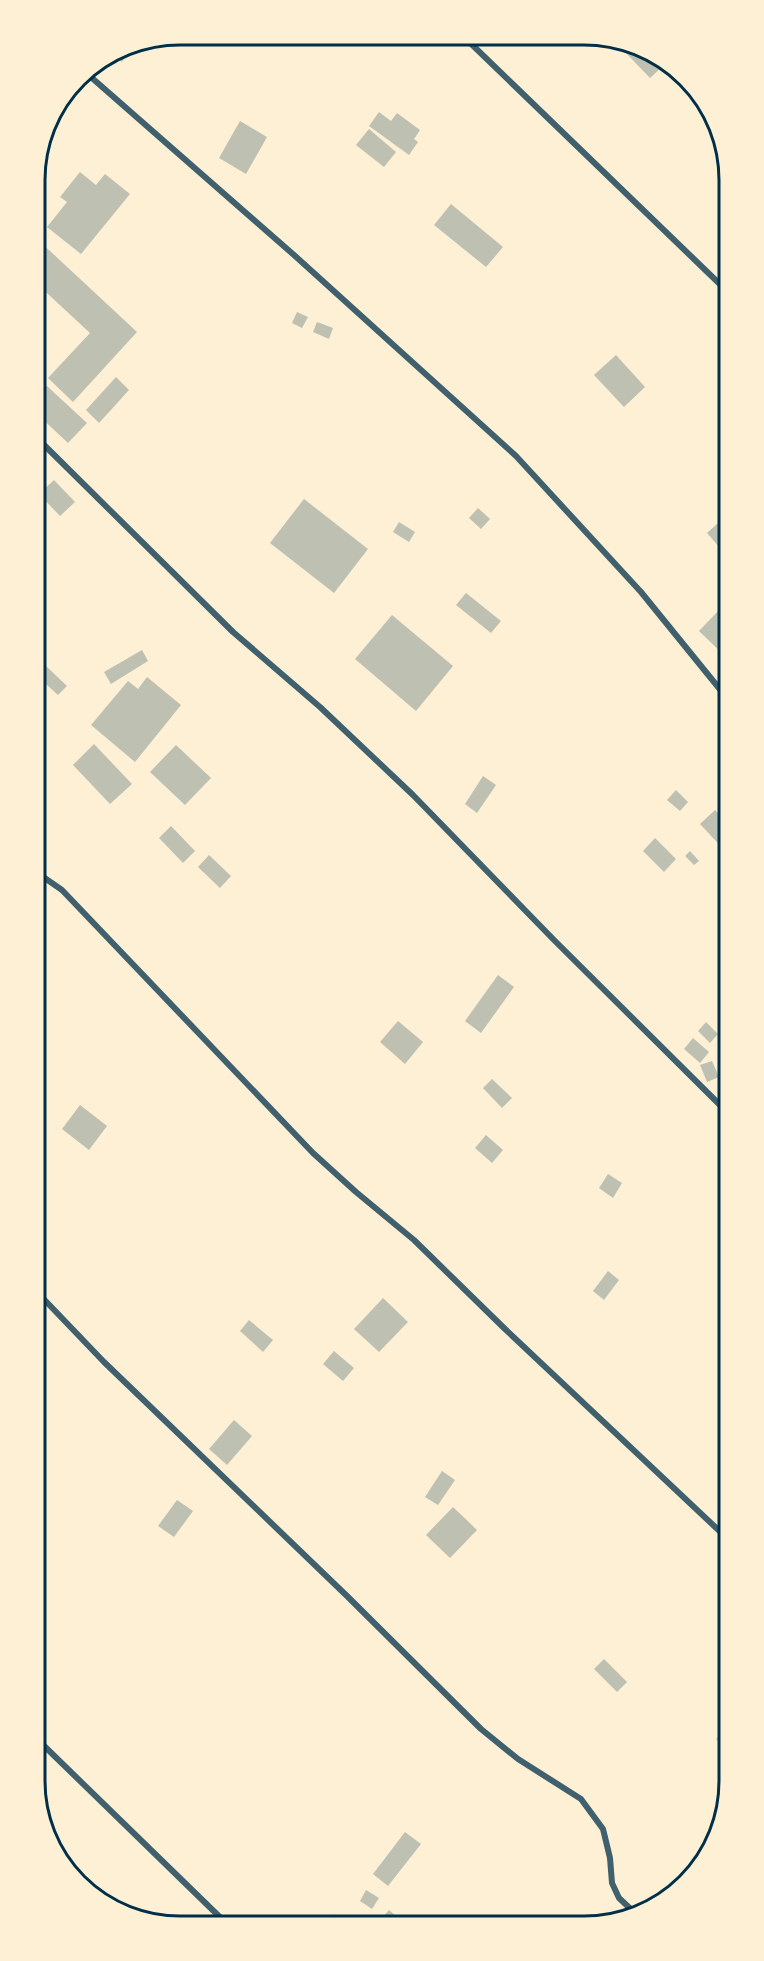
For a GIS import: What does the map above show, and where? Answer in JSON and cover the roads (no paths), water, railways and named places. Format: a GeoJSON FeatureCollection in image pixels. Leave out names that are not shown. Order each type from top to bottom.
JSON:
{"type":"FeatureCollection","features":[{"type":"Feature","properties":{"kind":"street"},"geometry":{"type":"LineString","coordinates":[[472,45],[719,283]]}},
{"type":"Feature","properties":{"kind":"street"},"geometry":{"type":"LineString","coordinates":[[92,77],[294,255],[516,456],[641,592],[719,687]]}},
{"type":"Feature","properties":{"kind":"street"},"geometry":{"type":"LineString","coordinates":[[45,446],[233,632],[320,707],[413,795],[554,940],[719,1104]]}},
{"type":"Feature","properties":{"kind":"street"},"geometry":{"type":"LineString","coordinates":[[45,878],[62,890],[313,1153],[414,1240],[719,1531]]}},
{"type":"Feature","properties":{"kind":"street"},"geometry":{"type":"LineString","coordinates":[[45,1300],[104,1362],[339,1588],[481,1729],[518,1759],[581,1799],[603,1829],[610,1858],[612,1883],[619,1898],[629,1908]]}},
{"type":"Feature","properties":{"kind":"street"},"geometry":{"type":"LineString","coordinates":[[45,1746],[219,1916]]}}]}
